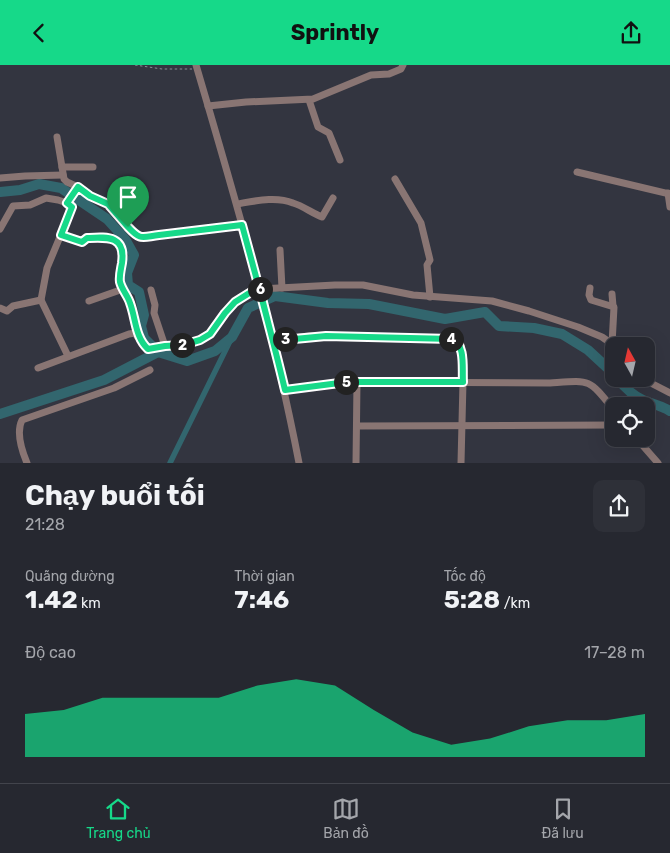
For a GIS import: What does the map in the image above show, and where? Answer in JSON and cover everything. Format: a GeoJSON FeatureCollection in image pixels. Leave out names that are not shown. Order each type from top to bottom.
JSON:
{"type":"FeatureCollection","features":[{"type":"Feature","properties":{"kind":"street"},"geometry":{"type":"LineString","coordinates":[[208,106],[246,102],[308,100],[333,92],[370,75],[397,71],[403,65]]}},
{"type":"Feature","properties":{"kind":"street"},"geometry":{"type":"LineString","coordinates":[[197,67],[265,308],[285,390],[299,463]]}},
{"type":"Feature","properties":{"kind":"street"},"geometry":{"type":"LineString","coordinates":[[308,100],[318,127],[329,133],[340,160]]}},
{"type":"Feature","properties":{"kind":"street"},"geometry":{"type":"LineString","coordinates":[[57,137],[62,167],[67,182],[108,204],[135,235],[140,237],[242,225]]}},
{"type":"Feature","properties":{"kind":"street"},"geometry":{"type":"LineString","coordinates":[[62,167],[93,167]]}},
{"type":"Feature","properties":{"kind":"street"},"geometry":{"type":"LineString","coordinates":[[577,172],[669,194],[670,207]]}},
{"type":"Feature","properties":{"kind":"street"},"geometry":{"type":"LineString","coordinates":[[0,178],[64,175]]}},
{"type":"Feature","properties":{"kind":"street"},"geometry":{"type":"LineString","coordinates":[[395,179],[422,223],[430,260],[427,265],[430,297]]}},
{"type":"Feature","properties":{"kind":"street"},"geometry":{"type":"LineString","coordinates":[[68,201],[77,188]]}},
{"type":"Feature","properties":{"kind":"street"},"geometry":{"type":"LineString","coordinates":[[0,229],[13,206],[30,205],[46,198],[68,201]]}},
{"type":"Feature","properties":{"kind":"street"},"geometry":{"type":"LineString","coordinates":[[237,204],[281,200],[291,202],[321,217],[333,198]]}},
{"type":"Feature","properties":{"kind":"street"},"geometry":{"type":"LineString","coordinates":[[68,201],[72,207],[48,269],[41,300],[68,356]]}},
{"type":"Feature","properties":{"kind":"street"},"geometry":{"type":"LineString","coordinates":[[61,235],[82,242],[87,238],[106,237],[116,240],[123,254],[120,278],[130,303],[138,336]]}},
{"type":"Feature","properties":{"kind":"street"},"geometry":{"type":"LineString","coordinates":[[280,251],[282,288]]}},
{"type":"Feature","properties":{"kind":"street"},"geometry":{"type":"LineString","coordinates":[[38,368],[135,333],[148,349],[183,345],[200,340],[210,334],[235,302],[260,289],[334,285],[363,285],[407,294],[480,299],[506,304],[578,327],[605,339]]}},
{"type":"Feature","properties":{"kind":"street"},"geometry":{"type":"LineString","coordinates":[[590,288],[589,295],[591,300],[613,306]]}},
{"type":"Feature","properties":{"kind":"street"},"geometry":{"type":"LineString","coordinates":[[89,301],[123,289]]}},
{"type":"Feature","properties":{"kind":"street"},"geometry":{"type":"LineString","coordinates":[[151,290],[162,346]]}},
{"type":"Feature","properties":{"kind":"street"},"geometry":{"type":"LineString","coordinates":[[612,294],[614,337]]}},
{"type":"Feature","properties":{"kind":"street"},"geometry":{"type":"LineString","coordinates":[[0,308],[7,311],[13,306],[41,300]]}},
{"type":"Feature","properties":{"kind":"street"},"geometry":{"type":"LineString","coordinates":[[273,341],[326,336],[456,340],[461,345],[463,382],[462,463]]}},
{"type":"Feature","properties":{"kind":"street"},"geometry":{"type":"LineString","coordinates":[[27,463],[20,435],[22,420],[114,388],[150,370]]}},
{"type":"Feature","properties":{"kind":"street"},"geometry":{"type":"LineString","coordinates":[[285,390],[357,382],[585,382],[595,387],[605,399]]}},
{"type":"Feature","properties":{"kind":"street"},"geometry":{"type":"LineString","coordinates":[[356,463],[357,382]]}},
{"type":"Feature","properties":{"kind":"street"},"geometry":{"type":"LineString","coordinates":[[655,386],[670,393]]}},
{"type":"Feature","properties":{"kind":"street"},"geometry":{"type":"LineString","coordinates":[[357,426],[605,425]]}},
{"type":"Feature","properties":{"kind":"street"},"geometry":{"type":"LineString","coordinates":[[644,447],[658,463]]}},
{"type":"Feature","properties":{"kind":"path"},"geometry":{"type":"LineString","coordinates":[[135,65],[162,69],[197,67]]}},
{"type":"Feature","properties":{"kind":"waterway"},"geometry":{"type":"LineString","coordinates":[[0,192],[20,190],[39,184],[61,188],[107,219],[125,239],[134,255],[127,273],[128,285],[139,292],[144,315],[141,326],[144,338],[158,352],[187,361],[215,351],[232,337],[248,308],[275,296],[328,303],[369,304],[445,319],[485,312],[499,326],[534,328],[562,334],[588,350],[605,366]]}},
{"type":"Feature","properties":{"kind":"waterway"},"geometry":{"type":"LineString","coordinates":[[170,463],[232,337]]}},
{"type":"Feature","properties":{"kind":"waterway"},"geometry":{"type":"LineString","coordinates":[[0,414],[104,380],[158,352]]}},
{"type":"Feature","properties":{"kind":"waterway"},"geometry":{"type":"LineString","coordinates":[[625,387],[635,396],[670,411]]}},
{"type":"Feature","properties":{"kind":"route"},"geometry":{"type":"LineString","coordinates":[[128,227],[108,204],[90,196],[78,187],[67,203],[72,207],[61,235],[82,242],[87,238],[106,237],[116,240],[123,254],[120,283],[128,297],[138,336],[148,349],[183,345],[200,340],[210,334],[235,302],[259,287],[273,341],[309,336],[452,339],[461,345],[463,382],[347,382],[285,390],[273,341],[269,325],[265,308],[242,225],[146,237],[138,237],[128,227]]}}]}
